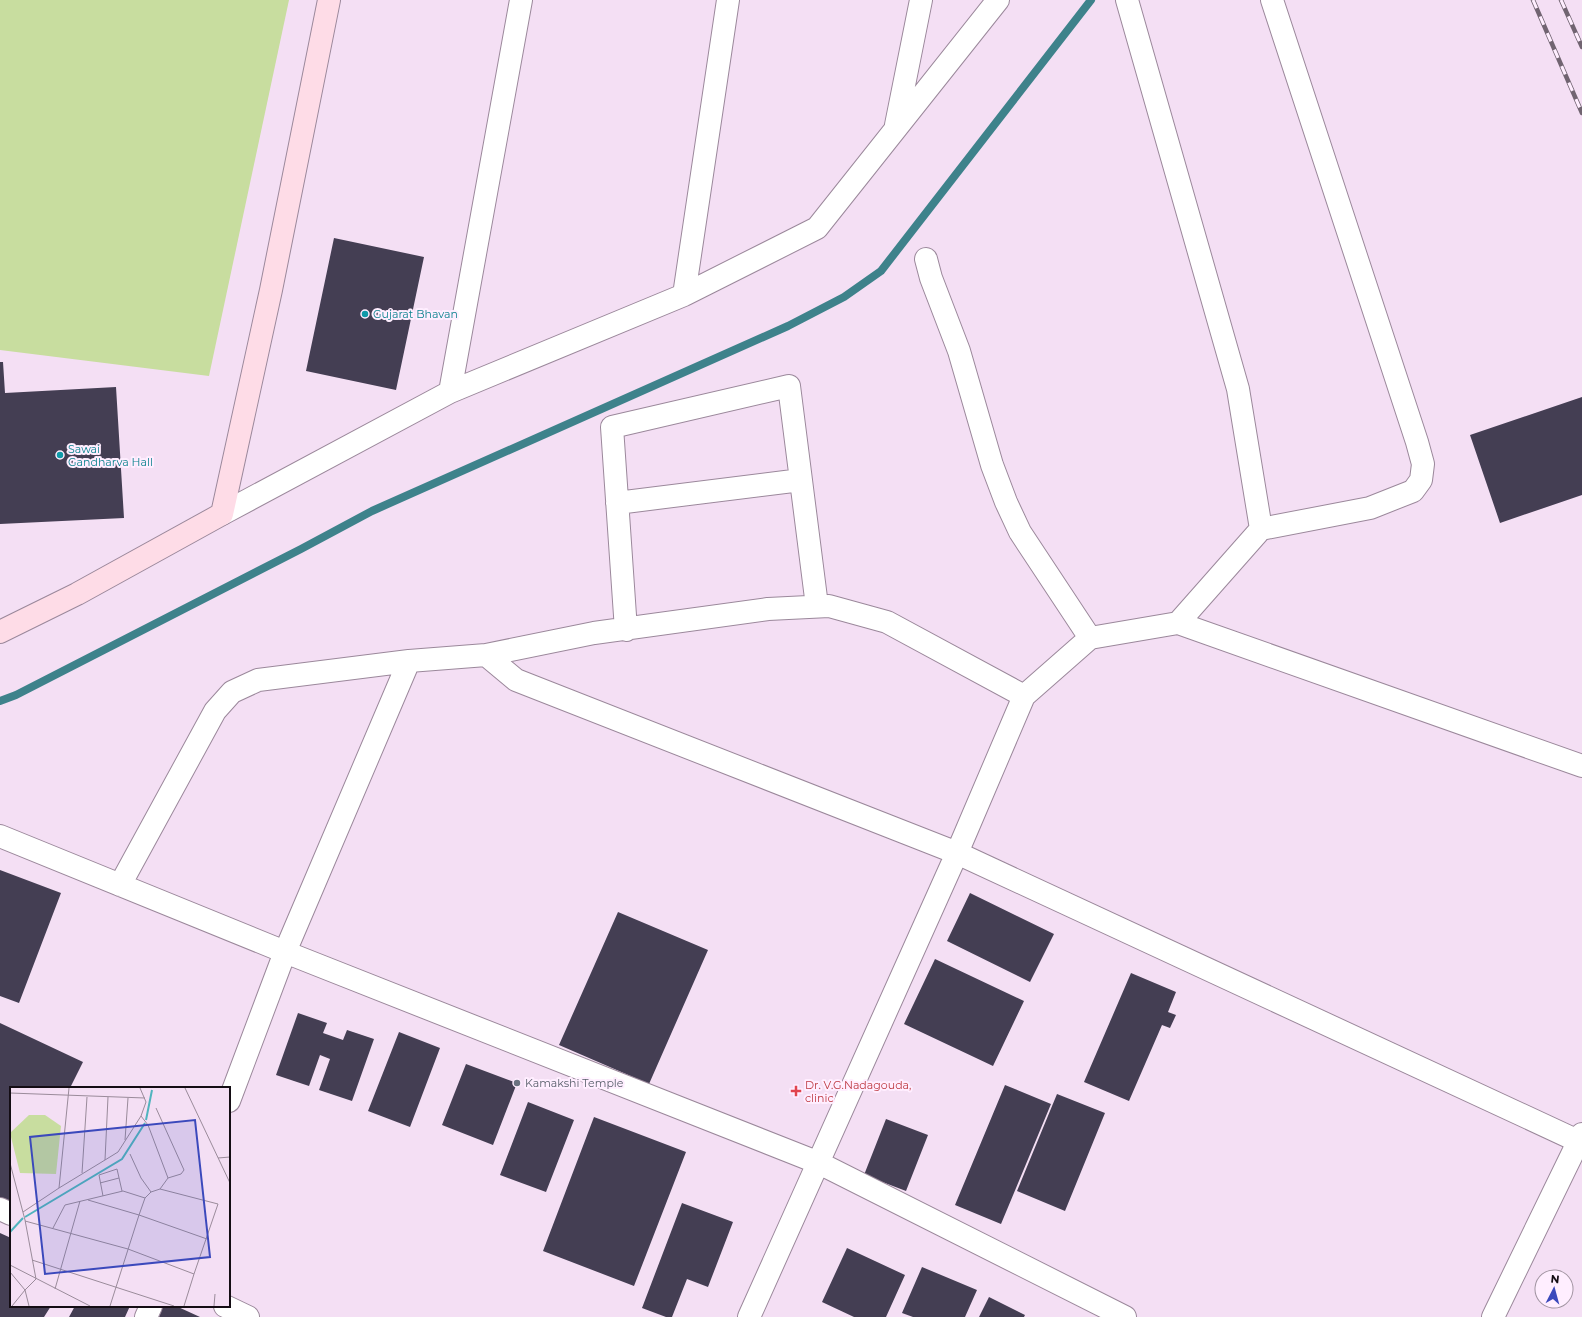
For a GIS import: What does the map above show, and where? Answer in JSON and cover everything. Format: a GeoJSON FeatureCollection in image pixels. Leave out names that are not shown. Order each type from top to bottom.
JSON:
{"type":"FeatureCollection","features":[{"type":"Feature","properties":{"kind":"street"},"geometry":{"type":"LineString","coordinates":[[222,514],[272,283],[329,0]]}},
{"type":"Feature","properties":{"kind":"street"},"geometry":{"type":"LineString","coordinates":[[450,392],[521,0]]}},
{"type":"Feature","properties":{"kind":"street"},"geometry":{"type":"LineString","coordinates":[[684,295],[728,0]]}},
{"type":"Feature","properties":{"kind":"street"},"geometry":{"type":"LineString","coordinates":[[895,128],[921,0]]}},
{"type":"Feature","properties":{"kind":"street"},"geometry":{"type":"LineString","coordinates":[[0,632],[76,594],[450,392],[684,295],[817,228],[998,0]]}},
{"type":"Feature","properties":{"kind":"street"},"geometry":{"type":"LineString","coordinates":[[1127,0],[1238,389],[1261,529]]}},
{"type":"Feature","properties":{"kind":"street"},"geometry":{"type":"LineString","coordinates":[[1178,623],[1261,529],[1370,508],[1392,500],[1413,491],[1420,480],[1423,464],[1272,0]]}},
{"type":"Feature","properties":{"kind":"street"},"geometry":{"type":"LineString","coordinates":[[926,259],[931,278],[959,351],[992,465],[1006,502],[1020,532],[1090,638]]}},
{"type":"Feature","properties":{"kind":"street"},"geometry":{"type":"LineString","coordinates":[[626,630],[612,427],[789,386],[817,606]]}},
{"type":"Feature","properties":{"kind":"street"},"geometry":{"type":"LineString","coordinates":[[617,503],[801,480]]}},
{"type":"Feature","properties":{"kind":"street"},"geometry":{"type":"LineString","coordinates":[[120,885],[215,711],[232,692],[258,680],[409,662],[486,655],[594,633],[626,630],[768,609],[829,606],[887,622],[1024,696]]}},
{"type":"Feature","properties":{"kind":"street"},"geometry":{"type":"LineString","coordinates":[[749,1317],[957,853],[1024,696],[1090,638],[1178,623],[1582,766]]}},
{"type":"Feature","properties":{"kind":"street"},"geometry":{"type":"LineString","coordinates":[[486,655],[516,680],[957,853],[1580,1138],[1493,1317]]}},
{"type":"Feature","properties":{"kind":"street"},"geometry":{"type":"LineString","coordinates":[[230,1098],[285,952],[409,662]]}},
{"type":"Feature","properties":{"kind":"street"},"geometry":{"type":"LineString","coordinates":[[0,836],[285,952],[819,1163],[1126,1317]]}},
{"type":"Feature","properties":{"kind":"street"},"geometry":{"type":"LineString","coordinates":[[0,1209],[10,1214]]}},
{"type":"Feature","properties":{"kind":"street"},"geometry":{"type":"LineString","coordinates":[[146,1317],[151,1307]]}},
{"type":"Feature","properties":{"kind":"street"},"geometry":{"type":"LineString","coordinates":[[227,1307],[248,1317]]}},
{"type":"Feature","properties":{"kind":"green space"},"geometry":{"type":"Polygon","coordinates":[[[0,0],[289,0],[209,376],[0,350],[0,0]]]}},
{"type":"Feature","properties":{"kind":"building","name":"Gujarat Bhavan"},"geometry":{"type":"Polygon","coordinates":[[[334,238],[424,257],[396,390],[306,371],[334,238]]]}},
{"type":"Feature","properties":{"kind":"building","name":"Sawai Gandharva Hall"},"geometry":{"type":"Polygon","coordinates":[[[0,362],[3,362],[5,393],[116,387],[124,518],[0,524],[0,362]]]}},
{"type":"Feature","properties":{"kind":"building"},"geometry":{"type":"Polygon","coordinates":[[[1582,397],[1582,495],[1500,523],[1470,435],[1582,397]]]}},
{"type":"Feature","properties":{"kind":"building"},"geometry":{"type":"Polygon","coordinates":[[[0,870],[61,893],[19,1003],[0,996],[0,870]]]}},
{"type":"Feature","properties":{"kind":"building"},"geometry":{"type":"Polygon","coordinates":[[[970,893],[1054,934],[1030,982],[947,941],[970,893]]]}},
{"type":"Feature","properties":{"kind":"building"},"geometry":{"type":"Polygon","coordinates":[[[618,912],[708,950],[649,1084],[559,1045],[618,912]]]}},
{"type":"Feature","properties":{"kind":"building"},"geometry":{"type":"Polygon","coordinates":[[[935,959],[1024,1001],[993,1066],[904,1024],[935,959]]]}},
{"type":"Feature","properties":{"kind":"building"},"geometry":{"type":"Polygon","coordinates":[[[1131,973],[1176,992],[1168,1012],[1176,1015],[1170,1028],[1162,1025],[1129,1101],[1084,1082],[1131,973]]]}},
{"type":"Feature","properties":{"kind":"building"},"geometry":{"type":"Polygon","coordinates":[[[298,1013],[327,1023],[323,1033],[343,1040],[347,1030],[374,1039],[352,1101],[319,1090],[330,1059],[320,1055],[309,1086],[276,1075],[298,1013]]]}},
{"type":"Feature","properties":{"kind":"building"},"geometry":{"type":"Polygon","coordinates":[[[0,1023],[83,1062],[70,1087],[10,1087],[10,1205],[0,1200],[0,1023]]]}},
{"type":"Feature","properties":{"kind":"building"},"geometry":{"type":"Polygon","coordinates":[[[399,1032],[440,1048],[410,1127],[368,1111],[399,1032]]]}},
{"type":"Feature","properties":{"kind":"building"},"geometry":{"type":"Polygon","coordinates":[[[466,1064],[517,1083],[493,1145],[442,1125],[466,1064]]]}},
{"type":"Feature","properties":{"kind":"building"},"geometry":{"type":"Polygon","coordinates":[[[1005,1085],[1051,1104],[1001,1224],[955,1205],[1005,1085]]]}},
{"type":"Feature","properties":{"kind":"building"},"geometry":{"type":"Polygon","coordinates":[[[1057,1094],[1105,1113],[1065,1211],[1017,1191],[1057,1094]]]}},
{"type":"Feature","properties":{"kind":"building"},"geometry":{"type":"Polygon","coordinates":[[[528,1102],[574,1120],[546,1192],[500,1175],[528,1102]]]}},
{"type":"Feature","properties":{"kind":"building"},"geometry":{"type":"Polygon","coordinates":[[[594,1117],[686,1152],[634,1286],[543,1251],[594,1117]]]}},
{"type":"Feature","properties":{"kind":"building"},"geometry":{"type":"Polygon","coordinates":[[[886,1119],[928,1135],[906,1191],[864,1175],[886,1119]]]}},
{"type":"Feature","properties":{"kind":"building"},"geometry":{"type":"Polygon","coordinates":[[[682,1203],[733,1222],[708,1287],[687,1279],[672,1317],[666,1317],[642,1308],[682,1203]]]}},
{"type":"Feature","properties":{"kind":"building"},"geometry":{"type":"Polygon","coordinates":[[[0,1233],[10,1238],[10,1307],[50,1307],[44,1317],[0,1317],[0,1233]]]}},
{"type":"Feature","properties":{"kind":"building"},"geometry":{"type":"Polygon","coordinates":[[[847,1248],[905,1275],[886,1317],[854,1317],[822,1302],[847,1248]]]}},
{"type":"Feature","properties":{"kind":"building"},"geometry":{"type":"Polygon","coordinates":[[[922,1267],[977,1290],[965,1317],[913,1317],[902,1313],[922,1267]]]}},
{"type":"Feature","properties":{"kind":"building"},"geometry":{"type":"Polygon","coordinates":[[[989,1297],[1025,1315],[1024,1317],[979,1317],[989,1297]]]}},
{"type":"Feature","properties":{"kind":"building"},"geometry":{"type":"Polygon","coordinates":[[[74,1307],[130,1307],[125,1317],[69,1317],[74,1307]]]}},
{"type":"Feature","properties":{"kind":"building"},"geometry":{"type":"Polygon","coordinates":[[[163,1307],[178,1307],[200,1317],[159,1317],[163,1307]]]}},
{"type":"Feature","properties":{"kind":"waterway"},"geometry":{"type":"LineString","coordinates":[[0,701],[16,695],[372,511],[788,326],[844,297],[881,271],[1091,0]]}},
{"type":"Feature","properties":{"kind":"railway"},"geometry":{"type":"LineString","coordinates":[[1533,0],[1582,113]]}},
{"type":"Feature","properties":{"kind":"railway"},"geometry":{"type":"LineString","coordinates":[[1561,0],[1582,47]]}},
{"type":"Feature","properties":{"kind":"place","name":"Gujarat Bhavan"},"geometry":{"type":"Point","coordinates":[365,314]}},
{"type":"Feature","properties":{"kind":"place","name":"Sawai Gandharva Hall"},"geometry":{"type":"Point","coordinates":[60,455]}},
{"type":"Feature","properties":{"kind":"place","name":"Kamakshi Temple"},"geometry":{"type":"Point","coordinates":[517,1083]}},
{"type":"Feature","properties":{"kind":"place","name":"Dr. V.G.Nadagouda, clinic"},"geometry":{"type":"Point","coordinates":[796,1091]}}]}
